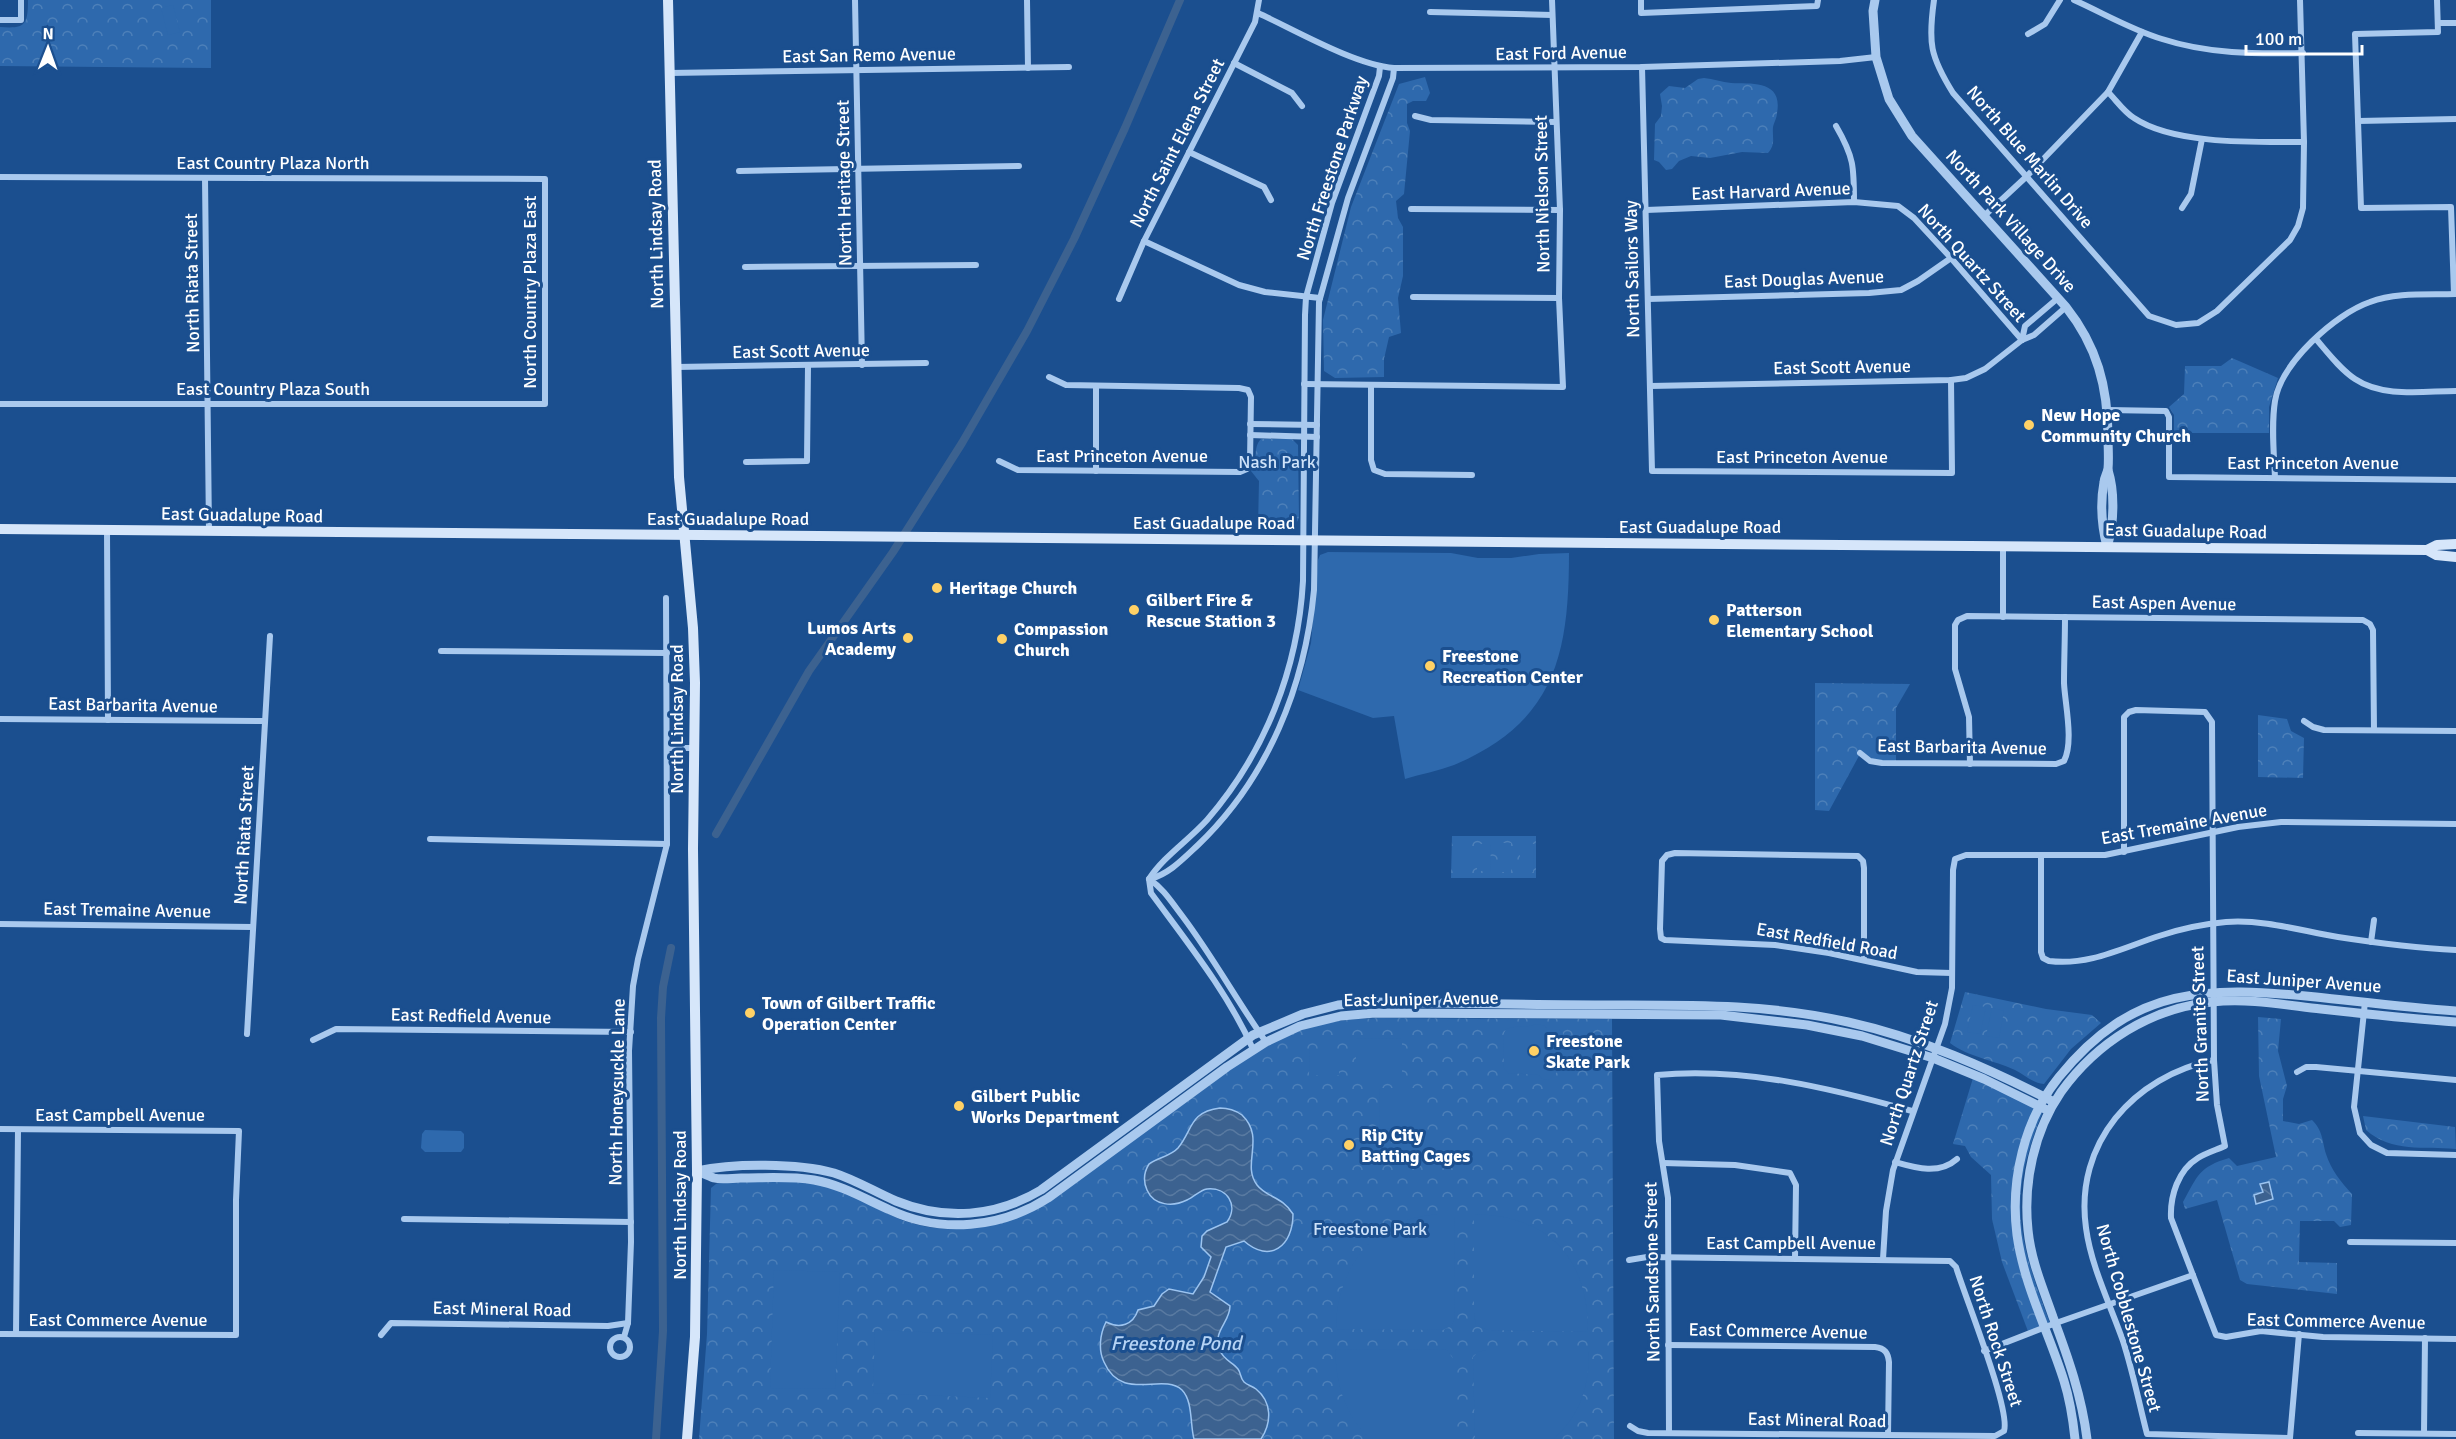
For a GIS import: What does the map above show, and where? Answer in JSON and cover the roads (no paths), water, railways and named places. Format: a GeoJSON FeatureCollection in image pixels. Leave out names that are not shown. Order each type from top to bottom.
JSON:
{"type":"FeatureCollection","features":[{"type":"Feature","properties":{"kind":"main road","name":"North Lindsay Road"},"geometry":{"type":"LineString","coordinates":[[668,0],[679,477],[693,628],[696,1337],[687,1439]]}},
{"type":"Feature","properties":{"kind":"main road","name":"East Guadalupe Road"},"geometry":{"type":"LineString","coordinates":[[0,529],[2427,550],[2437,545],[2456,544]]}},
{"type":"Feature","properties":{"kind":"main road","name":"East Guadalupe Road"},"geometry":{"type":"LineString","coordinates":[[2427,550],[2436,555],[2456,557]]}},
{"type":"Feature","properties":{"kind":"street"},"geometry":{"type":"LineString","coordinates":[[0,20],[21,20],[21,0]]}},
{"type":"Feature","properties":{"kind":"street","name":"North Heritage Street"},"geometry":{"type":"LineString","coordinates":[[855,0],[862,365]]}},
{"type":"Feature","properties":{"kind":"street"},"geometry":{"type":"LineString","coordinates":[[1027,0],[1028,68]]}},
{"type":"Feature","properties":{"kind":"street","name":"North Saint Elena Street"},"geometry":{"type":"LineString","coordinates":[[1119,299],[1144,241],[1258,13],[1259,0]]}},
{"type":"Feature","properties":{"kind":"street","name":"North Nielson Street"},"geometry":{"type":"LineString","coordinates":[[1371,385],[1563,387],[1560,210],[1552,0]]}},
{"type":"Feature","properties":{"kind":"street"},"geometry":{"type":"LineString","coordinates":[[1641,0],[1641,13],[1817,3]]}},
{"type":"Feature","properties":{"kind":"street","name":"North Park Village Drive"},"geometry":{"type":"LineString","coordinates":[[1875,0],[1873,11],[1876,57],[1889,99],[1912,136],[2066,307],[2079,323],[2094,351],[2102,375],[2108,410],[2108,470],[2103,482],[2103,531],[2107,547]]}},
{"type":"Feature","properties":{"kind":"street","name":"North Blue Marlin Drive"},"geometry":{"type":"LineString","coordinates":[[1934,0],[1929,33],[1937,67],[1953,93],[2149,316],[2176,325],[2198,323],[2217,311],[2290,240],[2298,226],[2303,208],[2304,142]]}},
{"type":"Feature","properties":{"kind":"street"},"geometry":{"type":"LineString","coordinates":[[2028,34],[2045,24],[2060,0]]}},
{"type":"Feature","properties":{"kind":"street"},"geometry":{"type":"LineString","coordinates":[[2074,0],[2142,32],[2174,43],[2232,53],[2303,53]]}},
{"type":"Feature","properties":{"kind":"street"},"geometry":{"type":"LineString","coordinates":[[2108,92],[2133,118],[2155,129],[2202,139],[2304,142],[2300,0]]}},
{"type":"Feature","properties":{"kind":"street"},"geometry":{"type":"LineString","coordinates":[[2275,478],[2277,393],[2290,367],[2316,339],[2343,315],[2372,301],[2393,297],[2455,294],[2451,207],[2361,208],[2355,34],[2438,32],[2437,0]]}},
{"type":"Feature","properties":{"kind":"street"},"geometry":{"type":"LineString","coordinates":[[1430,12],[1552,15]]}},
{"type":"Feature","properties":{"kind":"street","name":"East Ford Avenue"},"geometry":{"type":"LineString","coordinates":[[1258,13],[1354,57],[1380,67],[1394,68],[1642,67],[1840,61],[1876,57]]}},
{"type":"Feature","properties":{"kind":"street"},"geometry":{"type":"LineString","coordinates":[[2438,23],[2456,23]]}},
{"type":"Feature","properties":{"kind":"street"},"geometry":{"type":"LineString","coordinates":[[1984,216],[2026,177],[2108,92],[2142,32]]}},
{"type":"Feature","properties":{"kind":"street"},"geometry":{"type":"LineString","coordinates":[[1234,63],[1292,93],[1302,106]]}},
{"type":"Feature","properties":{"kind":"street","name":"East San Remo Avenue"},"geometry":{"type":"LineString","coordinates":[[669,73],[1069,67]]}},
{"type":"Feature","properties":{"kind":"street","name":"North Freestone Parkway"},"geometry":{"type":"LineString","coordinates":[[1149,879],[1163,875],[1207,836],[1240,797],[1271,745],[1288,708],[1305,651],[1314,590],[1304,436],[1306,297],[1332,203],[1380,76],[1380,67]]}},
{"type":"Feature","properties":{"kind":"street","name":"North Sailors Way"},"geometry":{"type":"LineString","coordinates":[[1642,67],[1652,471]]}},
{"type":"Feature","properties":{"kind":"street","name":"North Freestone Parkway"},"geometry":{"type":"LineString","coordinates":[[1149,879],[1156,868],[1185,842],[1220,804],[1244,770],[1265,732],[1286,677],[1297,636],[1310,540],[1317,436],[1320,298],[1348,198],[1393,78],[1394,68]]}},
{"type":"Feature","properties":{"kind":"street"},"geometry":{"type":"LineString","coordinates":[[1415,116],[1431,120],[1556,122]]}},
{"type":"Feature","properties":{"kind":"street"},"geometry":{"type":"LineString","coordinates":[[2358,121],[2456,119]]}},
{"type":"Feature","properties":{"kind":"street"},"geometry":{"type":"LineString","coordinates":[[1836,126],[1849,149],[1854,165],[1854,202]]}},
{"type":"Feature","properties":{"kind":"street"},"geometry":{"type":"LineString","coordinates":[[2182,208],[2190,194],[2202,139]]}},
{"type":"Feature","properties":{"kind":"street"},"geometry":{"type":"LineString","coordinates":[[1189,152],[1264,187],[1271,200]]}},
{"type":"Feature","properties":{"kind":"street"},"geometry":{"type":"LineString","coordinates":[[739,171],[1019,166]]}},
{"type":"Feature","properties":{"kind":"street","name":"East Country Plaza North"},"geometry":{"type":"LineString","coordinates":[[0,177],[545,179]]}},
{"type":"Feature","properties":{"kind":"street","name":"North Riata Street"},"geometry":{"type":"LineString","coordinates":[[205,178],[209,531]]}},
{"type":"Feature","properties":{"kind":"street","name":"North Country Plaza East"},"geometry":{"type":"LineString","coordinates":[[545,179],[545,404]]}},
{"type":"Feature","properties":{"kind":"street","name":"East Harvard Avenue"},"geometry":{"type":"LineString","coordinates":[[1646,210],[1854,202],[1898,206]]}},
{"type":"Feature","properties":{"kind":"street","name":"North Quartz Street"},"geometry":{"type":"LineString","coordinates":[[1898,206],[1914,218],[2022,340]]}},
{"type":"Feature","properties":{"kind":"street"},"geometry":{"type":"LineString","coordinates":[[1411,209],[1560,210]]}},
{"type":"Feature","properties":{"kind":"street"},"geometry":{"type":"LineString","coordinates":[[1144,241],[1239,285],[1265,292],[1320,298]]}},
{"type":"Feature","properties":{"kind":"street","name":"East Douglas Avenue"},"geometry":{"type":"LineString","coordinates":[[1648,299],[1869,293],[1901,290],[1918,282],[1951,258]]}},
{"type":"Feature","properties":{"kind":"street"},"geometry":{"type":"LineString","coordinates":[[745,267],[976,265]]}},
{"type":"Feature","properties":{"kind":"street"},"geometry":{"type":"LineString","coordinates":[[1413,297],[1560,298]]}},
{"type":"Feature","properties":{"kind":"street","name":"East Scott Avenue"},"geometry":{"type":"LineString","coordinates":[[2022,340],[2025,326],[2058,298]]}},
{"type":"Feature","properties":{"kind":"street","name":"East Scott Avenue"},"geometry":{"type":"LineString","coordinates":[[1650,386],[1966,378],[1985,369],[2022,340],[2034,335],[2066,307]]}},
{"type":"Feature","properties":{"kind":"street"},"geometry":{"type":"LineString","coordinates":[[2316,339],[2343,369],[2365,385],[2389,391],[2456,391]]}},
{"type":"Feature","properties":{"kind":"street","name":"East Scott Avenue"},"geometry":{"type":"LineString","coordinates":[[676,367],[926,363]]}},
{"type":"Feature","properties":{"kind":"street"},"geometry":{"type":"LineString","coordinates":[[746,462],[807,461],[808,366]]}},
{"type":"Feature","properties":{"kind":"street"},"geometry":{"type":"LineString","coordinates":[[1049,377],[1066,386],[1239,388],[1248,390],[1251,397],[1250,435],[1317,436]]}},
{"type":"Feature","properties":{"kind":"street","name":"East Princeton Avenue"},"geometry":{"type":"LineString","coordinates":[[1652,471],[1952,473],[1952,380]]}},
{"type":"Feature","properties":{"kind":"street"},"geometry":{"type":"LineString","coordinates":[[1304,384],[1371,385],[1371,460],[1374,470],[1385,474],[1472,475]]}},
{"type":"Feature","properties":{"kind":"street"},"geometry":{"type":"LineString","coordinates":[[1096,387],[1096,471]]}},
{"type":"Feature","properties":{"kind":"street","name":"East Country Plaza South"},"geometry":{"type":"LineString","coordinates":[[0,404],[545,404]]}},
{"type":"Feature","properties":{"kind":"street","name":"East Princeton Avenue"},"geometry":{"type":"LineString","coordinates":[[2108,410],[2166,411],[2169,417],[2169,477],[2456,480]]}},
{"type":"Feature","properties":{"kind":"street"},"geometry":{"type":"LineString","coordinates":[[1250,424],[1317,425]]}},
{"type":"Feature","properties":{"kind":"street","name":"East Princeton Avenue"},"geometry":{"type":"LineString","coordinates":[[999,460],[1018,470],[1240,472],[1247,469],[1250,461],[1250,435]]}},
{"type":"Feature","properties":{"kind":"street"},"geometry":{"type":"LineString","coordinates":[[107,530],[108,720]]}},
{"type":"Feature","properties":{"kind":"street"},"geometry":{"type":"LineString","coordinates":[[2003,617],[2004,546]]}},
{"type":"Feature","properties":{"kind":"street","name":"North Honeysuckle Lane"},"geometry":{"type":"LineString","coordinates":[[624,1337],[628,1323],[631,1222],[629,1051],[638,959],[667,844],[666,598]]}},
{"type":"Feature","properties":{"kind":"street","name":"East Aspen Avenue"},"geometry":{"type":"LineString","coordinates":[[1970,764],[1969,717],[1955,669],[1955,628],[1958,620],[1967,616],[2359,620],[2370,624],[2374,634],[2374,730]]}},
{"type":"Feature","properties":{"kind":"street","name":"East Barbarita Avenue"},"geometry":{"type":"LineString","coordinates":[[1860,753],[1870,760],[1882,763],[2056,764],[2064,761],[2067,753],[2064,681],[2065,617]]}},
{"type":"Feature","properties":{"kind":"street","name":"North Riata Street"},"geometry":{"type":"LineString","coordinates":[[247,1034],[270,636]]}},
{"type":"Feature","properties":{"kind":"street"},"geometry":{"type":"LineString","coordinates":[[441,651],[667,653]]}},
{"type":"Feature","properties":{"kind":"street","name":"North Granite Street"},"geometry":{"type":"LineString","coordinates":[[2124,852],[2123,724],[2126,714],[2147,710],[2199,710],[2208,714],[2212,722],[2214,1060],[2217,1105],[2225,1146],[2199,1158],[2189,1166],[2176,1185],[2170,1205],[2171,1218],[2216,1335]]}},
{"type":"Feature","properties":{"kind":"street","name":"East Barbarita Avenue"},"geometry":{"type":"LineString","coordinates":[[0,719],[266,721]]}},
{"type":"Feature","properties":{"kind":"street"},"geometry":{"type":"LineString","coordinates":[[2304,721],[2313,727],[2325,730],[2456,731]]}},
{"type":"Feature","properties":{"kind":"street"},"geometry":{"type":"LineString","coordinates":[[666,748],[694,748]]}},
{"type":"Feature","properties":{"kind":"street","name":"East Tremaine Avenue"},"geometry":{"type":"LineString","coordinates":[[1955,860],[1966,855],[2085,856],[2124,852],[2248,825],[2281,822],[2456,824]]}},
{"type":"Feature","properties":{"kind":"street"},"geometry":{"type":"LineString","coordinates":[[430,839],[667,844]]}},
{"type":"Feature","properties":{"kind":"street","name":"East Redfield Road"},"geometry":{"type":"LineString","coordinates":[[1864,960],[1864,868],[1861,859],[1854,855],[1676,853],[1664,857],[1660,868],[1661,938],[1672,941],[1775,945],[1864,960],[1917,972],[1952,973]]}},
{"type":"Feature","properties":{"kind":"street"},"geometry":{"type":"LineString","coordinates":[[2041,856],[2040,948],[2043,958],[2053,962],[2092,959],[2113,954],[2160,936],[2213,924],[2249,923],[2371,942],[2456,950]]}},
{"type":"Feature","properties":{"kind":"street","name":"North Quartz Street"},"geometry":{"type":"LineString","coordinates":[[1883,1259],[1886,1210],[1895,1162],[1935,1054],[1946,1016],[1952,973],[1955,860]]}},
{"type":"Feature","properties":{"kind":"street"},"geometry":{"type":"LineString","coordinates":[[1149,879],[1161,887],[1188,924],[1266,1041]]}},
{"type":"Feature","properties":{"kind":"street"},"geometry":{"type":"LineString","coordinates":[[1149,879],[1151,893],[1211,976],[1253,1049]]}},
{"type":"Feature","properties":{"kind":"street"},"geometry":{"type":"LineString","coordinates":[[2371,942],[2374,920]]}},
{"type":"Feature","properties":{"kind":"street","name":"East Tremaine Avenue"},"geometry":{"type":"LineString","coordinates":[[0,924],[253,927]]}},
{"type":"Feature","properties":{"kind":"street","name":"East Juniper Avenue"},"geometry":{"type":"LineString","coordinates":[[2047,1105],[2065,1070],[2086,1047],[2126,1017],[2174,998],[2213,991],[2259,992],[2456,1011]]}},
{"type":"Feature","properties":{"kind":"street","name":"East Juniper Avenue"},"geometry":{"type":"LineString","coordinates":[[2047,1105],[2080,1068],[2120,1034],[2152,1017],[2213,1002],[2250,1002],[2456,1022]]}},
{"type":"Feature","properties":{"kind":"street"},"geometry":{"type":"LineString","coordinates":[[2365,1002],[2354,1107],[2357,1128],[2367,1142],[2382,1151],[2400,1154],[2456,1155]]}},
{"type":"Feature","properties":{"kind":"street","name":"East Juniper Avenue"},"geometry":{"type":"LineString","coordinates":[[697,1171],[715,1167],[814,1169],[851,1179],[895,1201],[926,1211],[959,1215],[987,1211],[1016,1203],[1041,1190],[1248,1038],[1303,1014],[1356,1003],[1612,1010]]}},
{"type":"Feature","properties":{"kind":"street","name":"East Juniper Avenue"},"geometry":{"type":"LineString","coordinates":[[697,1171],[715,1178],[796,1178],[825,1182],[858,1194],[904,1216],[935,1223],[968,1225],[993,1221],[1032,1208],[1048,1198],[1266,1041],[1300,1026],[1357,1014],[1612,1010],[1707,1004],[1785,1010],[1854,1023],[1935,1054],[1984,1079],[2047,1105]]}},
{"type":"Feature","properties":{"kind":"street","name":"East Redfield Avenue"},"geometry":{"type":"LineString","coordinates":[[313,1040],[336,1029],[631,1032]]}},
{"type":"Feature","properties":{"kind":"street","name":"North Cobblestone Street"},"geometry":{"type":"LineString","coordinates":[[2214,1060],[2189,1065],[2158,1081],[2132,1099],[2098,1145],[2089,1170],[2085,1227],[2091,1251],[2131,1366],[2147,1434],[2290,1437],[2299,1334]]}},
{"type":"Feature","properties":{"kind":"street"},"geometry":{"type":"LineString","coordinates":[[2298,1072],[2312,1067],[2456,1080]]}},
{"type":"Feature","properties":{"kind":"street","name":"North Sandstone Street"},"geometry":{"type":"LineString","coordinates":[[1669,1433],[1667,1189],[1659,1141],[1657,1075],[1677,1073],[1764,1078],[1834,1089],[1912,1111]]}},
{"type":"Feature","properties":{"kind":"street"},"geometry":{"type":"LineString","coordinates":[[2047,1105],[2030,1168],[2026,1215],[2031,1256],[2077,1386],[2087,1439]]}},
{"type":"Feature","properties":{"kind":"street"},"geometry":{"type":"LineString","coordinates":[[2047,1105],[2022,1151],[2015,1204],[2020,1252],[2068,1394],[2075,1439]]}},
{"type":"Feature","properties":{"kind":"street","name":"East Campbell Avenue"},"geometry":{"type":"LineString","coordinates":[[0,1129],[239,1131],[236,1200],[236,1335]]}},
{"type":"Feature","properties":{"kind":"street"},"geometry":{"type":"LineString","coordinates":[[16,1334],[18,1130]]}},
{"type":"Feature","properties":{"kind":"street"},"geometry":{"type":"LineString","coordinates":[[1895,1162],[1923,1169],[1936,1169],[1948,1166],[1957,1159]]}},
{"type":"Feature","properties":{"kind":"street"},"geometry":{"type":"LineString","coordinates":[[1663,1163],[1746,1166],[1784,1171],[1793,1176],[1796,1185],[1795,1258]]}},
{"type":"Feature","properties":{"kind":"street"},"geometry":{"type":"LineString","coordinates":[[404,1219],[631,1222]]}},
{"type":"Feature","properties":{"kind":"street"},"geometry":{"type":"LineString","coordinates":[[2350,1242],[2456,1243]]}},
{"type":"Feature","properties":{"kind":"street","name":"East Campbell Avenue"},"geometry":{"type":"LineString","coordinates":[[1629,1260],[1643,1257],[1668,1257],[1943,1259],[1953,1262]]}},
{"type":"Feature","properties":{"kind":"street","name":"North Rock Street"},"geometry":{"type":"LineString","coordinates":[[1953,1262],[2002,1403],[2006,1420],[2004,1431]]}},
{"type":"Feature","properties":{"kind":"street"},"geometry":{"type":"LineString","coordinates":[[1984,1351],[2055,1323],[2193,1275]]}},
{"type":"Feature","properties":{"kind":"street","name":"East Mineral Road"},"geometry":{"type":"LineString","coordinates":[[381,1335],[391,1323],[608,1326],[628,1323]]}},
{"type":"Feature","properties":{"kind":"street","name":"East Commerce Avenue"},"geometry":{"type":"LineString","coordinates":[[2216,1335],[2226,1337],[2261,1331],[2323,1337],[2456,1339]]}},
{"type":"Feature","properties":{"kind":"street","name":"East Commerce Avenue"},"geometry":{"type":"LineString","coordinates":[[0,1334],[236,1335]]}},
{"type":"Feature","properties":{"kind":"street"},"geometry":{"type":"LineString","coordinates":[[2424,1433],[2425,1338]]}},
{"type":"Feature","properties":{"kind":"street","name":"East Commerce Avenue"},"geometry":{"type":"LineString","coordinates":[[1668,1345],[1875,1347],[1886,1351],[1889,1362],[1888,1435]]}},
{"type":"Feature","properties":{"kind":"street","name":"East Mineral Road"},"geometry":{"type":"LineString","coordinates":[[1630,1426],[1643,1432],[1669,1433],[1995,1436],[2004,1431]]}},
{"type":"Feature","properties":{"kind":"street"},"geometry":{"type":"LineString","coordinates":[[2358,1433],[2456,1434]]}},
{"type":"Feature","properties":{"kind":"water","name":"Freestone Pond"},"geometry":{"type":"Polygon","coordinates":[[[1220,1108],[1237,1112],[1249,1124],[1253,1142],[1251,1168],[1253,1177],[1261,1189],[1279,1200],[1293,1214],[1289,1235],[1278,1248],[1263,1251],[1244,1241],[1226,1247],[1210,1292],[1230,1306],[1218,1337],[1219,1349],[1223,1356],[1238,1369],[1244,1382],[1261,1394],[1268,1406],[1267,1426],[1261,1439],[1194,1439],[1190,1407],[1182,1390],[1174,1385],[1142,1385],[1121,1381],[1112,1374],[1104,1362],[1100,1347],[1106,1322],[1121,1325],[1129,1322],[1138,1310],[1154,1306],[1162,1294],[1169,1289],[1193,1294],[1204,1277],[1211,1257],[1201,1247],[1202,1236],[1207,1231],[1227,1222],[1232,1209],[1229,1198],[1220,1191],[1207,1189],[1182,1202],[1164,1204],[1150,1195],[1145,1177],[1149,1164],[1178,1148],[1202,1113],[1220,1108]]]}},
{"type":"Feature","properties":{"kind":"water"},"geometry":{"type":"Polygon","coordinates":[[[2269,1182],[2273,1199],[2256,1204],[2254,1195],[2263,1192],[2260,1184],[2269,1182]]]}},
{"type":"Feature","properties":{"kind":"waterway"},"geometry":{"type":"LineString","coordinates":[[716,834],[809,671],[893,552],[962,443],[1027,331],[1074,239],[1180,0]]}},
{"type":"Feature","properties":{"kind":"waterway"},"geometry":{"type":"LineString","coordinates":[[656,1439],[663,1331],[661,1018],[663,987],[671,948]]}},
{"type":"Feature","properties":{"kind":"place","name":"New Hope Community Church"},"geometry":{"type":"Point","coordinates":[2029,425]}},
{"type":"Feature","properties":{"kind":"place","name":"Heritage Church"},"geometry":{"type":"Point","coordinates":[937,588]}},
{"type":"Feature","properties":{"kind":"place","name":"Gilbert Fire & Rescue Station 3"},"geometry":{"type":"Point","coordinates":[1134,610]}},
{"type":"Feature","properties":{"kind":"place","name":"Patterson Elementary School"},"geometry":{"type":"Point","coordinates":[1714,620]}},
{"type":"Feature","properties":{"kind":"place","name":"Lumos Arts Academy"},"geometry":{"type":"Point","coordinates":[908,638]}},
{"type":"Feature","properties":{"kind":"place","name":"Compassion Church"},"geometry":{"type":"Point","coordinates":[1002,639]}},
{"type":"Feature","properties":{"kind":"place","name":"Freestone Recreation Center"},"geometry":{"type":"Point","coordinates":[1430,666]}},
{"type":"Feature","properties":{"kind":"place","name":"Town of Gilbert Traffic Operation Center"},"geometry":{"type":"Point","coordinates":[750,1013]}},
{"type":"Feature","properties":{"kind":"place","name":"Freestone Skate Park"},"geometry":{"type":"Point","coordinates":[1534,1051]}},
{"type":"Feature","properties":{"kind":"place","name":"Gilbert Public Works Department"},"geometry":{"type":"Point","coordinates":[959,1106]}},
{"type":"Feature","properties":{"kind":"place","name":"Rip City Batting Cages"},"geometry":{"type":"Point","coordinates":[1349,1145]}},
{"type":"Feature","properties":{"kind":"park label","name":"Nash Park"},"geometry":{"type":"Point","coordinates":[1277,462]}},
{"type":"Feature","properties":{"kind":"park label","name":"Freestone Park"},"geometry":{"type":"Point","coordinates":[1370,1229]}}]}
